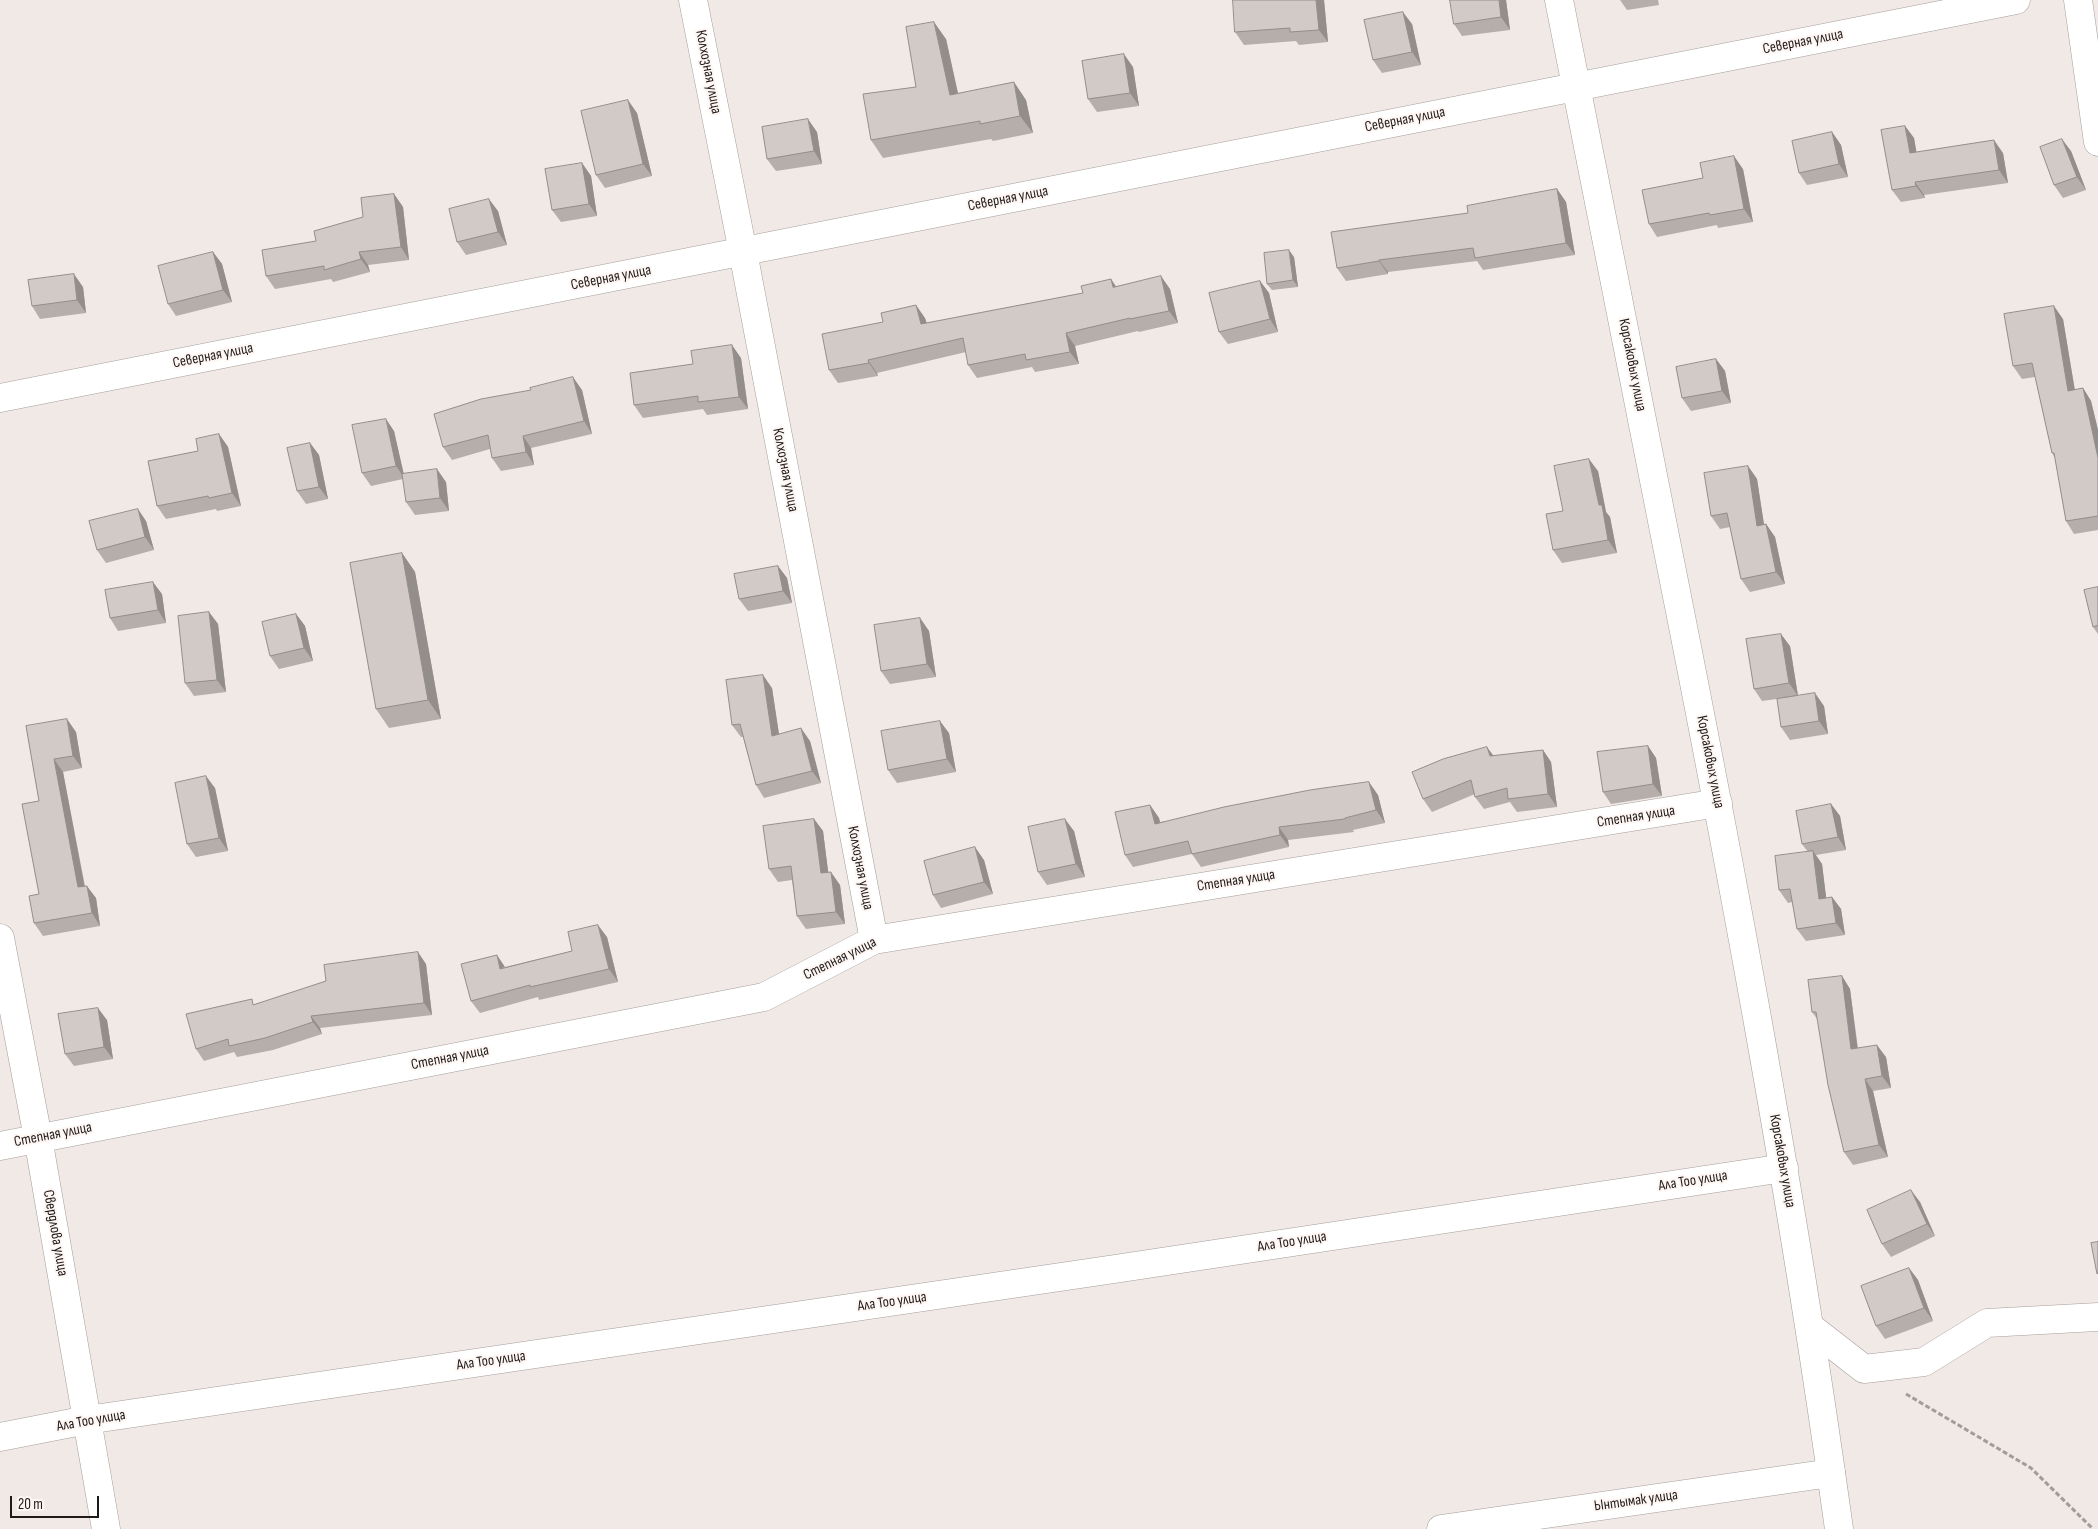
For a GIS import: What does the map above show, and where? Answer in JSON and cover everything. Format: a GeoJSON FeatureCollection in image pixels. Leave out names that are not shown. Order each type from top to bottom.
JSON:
{"type":"FeatureCollection","features":[{"type":"Feature","properties":{"kind":"street","name":"Колхозная улица"},"geometry":{"type":"LineString","coordinates":[[694,0],[744,252],[874,940]]}},
{"type":"Feature","properties":{"kind":"street","name":"Корсаковых улица"},"geometry":{"type":"LineString","coordinates":[[1559,0],[1718,804],[1784,1168],[1810,1327],[1839,1529]]}},
{"type":"Feature","properties":{"kind":"street","name":"Северная улица"},"geometry":{"type":"LineString","coordinates":[[0,398],[2016,0]]}},
{"type":"Feature","properties":{"kind":"street"},"geometry":{"type":"LineString","coordinates":[[2078,0],[2098,142]]}},
{"type":"Feature","properties":{"kind":"street","name":"Степная улица"},"geometry":{"type":"LineString","coordinates":[[0,1146],[764,997],[874,940],[1718,804]]}},
{"type":"Feature","properties":{"kind":"street","name":"Свердлова улица"},"geometry":{"type":"LineString","coordinates":[[0,938],[38,1138],[106,1529]]}},
{"type":"Feature","properties":{"kind":"street","name":"Ала Тоо улица"},"geometry":{"type":"LineString","coordinates":[[0,1437],[87,1420],[1784,1168]]}},
{"type":"Feature","properties":{"kind":"street"},"geometry":{"type":"LineString","coordinates":[[1810,1327],[1864,1369],[1924,1362],[1988,1323],[2098,1317]]}},
{"type":"Feature","properties":{"kind":"street","name":"Ынтымак улица"},"geometry":{"type":"LineString","coordinates":[[1441,1529],[1831,1473]]}},
{"type":"Feature","properties":{"kind":"path"},"geometry":{"type":"LineString","coordinates":[[1906,1394],[2031,1468],[2093,1529]]}},
{"type":"Feature","properties":{"kind":"building"},"geometry":{"type":"Polygon","coordinates":[[[1233,0],[1316,0],[1319,30],[1290,32],[1290,28],[1235,32],[1233,0]]]}},
{"type":"Feature","properties":{"kind":"building"},"geometry":{"type":"Polygon","coordinates":[[[1450,0],[1499,0],[1501,17],[1454,24],[1450,0]]]}},
{"type":"Feature","properties":{"kind":"building"},"geometry":{"type":"Polygon","coordinates":[[[1403,12],[1412,52],[1373,60],[1364,20],[1403,12]]]}},
{"type":"Feature","properties":{"kind":"building"},"geometry":{"type":"Polygon","coordinates":[[[934,22],[950,95],[1014,82],[1020,116],[980,124],[980,121],[871,140],[863,94],[916,87],[906,27],[934,22]]]}},
{"type":"Feature","properties":{"kind":"building"},"geometry":{"type":"Polygon","coordinates":[[[1124,54],[1130,93],[1088,99],[1082,61],[1124,54]]]}},
{"type":"Feature","properties":{"kind":"building"},"geometry":{"type":"Polygon","coordinates":[[[628,100],[643,164],[596,175],[581,111],[628,100]]]}},
{"type":"Feature","properties":{"kind":"building"},"geometry":{"type":"Polygon","coordinates":[[[808,119],[814,151],[767,159],[762,127],[808,119]]]}},
{"type":"Feature","properties":{"kind":"building"},"geometry":{"type":"Polygon","coordinates":[[[1905,126],[1910,153],[1994,140],[1999,170],[1915,182],[1916,186],[1892,190],[1881,130],[1905,126]]]}},
{"type":"Feature","properties":{"kind":"building"},"geometry":{"type":"Polygon","coordinates":[[[1832,132],[1839,164],[1799,173],[1792,141],[1832,132]]]}},
{"type":"Feature","properties":{"kind":"building"},"geometry":{"type":"Polygon","coordinates":[[[2062,139],[2077,177],[2054,185],[2040,147],[2062,139]]]}},
{"type":"Feature","properties":{"kind":"building"},"geometry":{"type":"Polygon","coordinates":[[[1734,156],[1744,209],[1710,215],[1709,213],[1649,224],[1642,190],[1703,178],[1700,163],[1734,156]]]}},
{"type":"Feature","properties":{"kind":"building"},"geometry":{"type":"Polygon","coordinates":[[[582,163],[589,204],[552,210],[545,169],[582,163]]]}},
{"type":"Feature","properties":{"kind":"building"},"geometry":{"type":"Polygon","coordinates":[[[1557,189],[1566,243],[1475,258],[1473,248],[1379,260],[1337,268],[1331,232],[1468,213],[1467,206],[1557,189]]]}},
{"type":"Feature","properties":{"kind":"building"},"geometry":{"type":"Polygon","coordinates":[[[394,194],[401,247],[359,252],[361,259],[324,270],[324,266],[266,276],[262,250],[316,241],[314,231],[363,217],[361,198],[394,194]]]}},
{"type":"Feature","properties":{"kind":"building"},"geometry":{"type":"Polygon","coordinates":[[[489,199],[498,232],[457,242],[449,209],[489,199]]]}},
{"type":"Feature","properties":{"kind":"building"},"geometry":{"type":"Polygon","coordinates":[[[1289,250],[1293,280],[1267,284],[1264,253],[1289,250]]]}},
{"type":"Feature","properties":{"kind":"building"},"geometry":{"type":"Polygon","coordinates":[[[213,252],[223,290],[168,304],[158,266],[213,252]]]}},
{"type":"Feature","properties":{"kind":"building"},"geometry":{"type":"Polygon","coordinates":[[[74,274],[77,300],[32,306],[28,280],[74,274]]]}},
{"type":"Feature","properties":{"kind":"building"},"geometry":{"type":"Polygon","coordinates":[[[1161,276],[1169,311],[1066,333],[1070,352],[1026,360],[1025,354],[968,365],[963,338],[868,360],[869,363],[829,370],[822,334],[883,322],[881,313],[916,305],[921,324],[1083,293],[1081,286],[1111,279],[1113,287],[1161,276]]]}},
{"type":"Feature","properties":{"kind":"building"},"geometry":{"type":"Polygon","coordinates":[[[1260,281],[1270,319],[1219,332],[1209,293],[1260,281]]]}},
{"type":"Feature","properties":{"kind":"building"},"geometry":{"type":"Polygon","coordinates":[[[2054,306],[2068,391],[2083,388],[2098,458],[2098,516],[2066,521],[2054,453],[2052,453],[2032,363],[2013,366],[2004,314],[2054,306]]]}},
{"type":"Feature","properties":{"kind":"building"},"geometry":{"type":"Polygon","coordinates":[[[732,345],[739,397],[698,402],[698,396],[634,405],[630,373],[693,364],[691,351],[732,345]]]}},
{"type":"Feature","properties":{"kind":"building"},"geometry":{"type":"Polygon","coordinates":[[[1716,359],[1722,391],[1682,398],[1676,367],[1716,359]]]}},
{"type":"Feature","properties":{"kind":"building"},"geometry":{"type":"Polygon","coordinates":[[[573,377],[584,421],[523,436],[526,452],[492,458],[488,435],[443,447],[434,414],[481,399],[531,390],[530,388],[573,377]]]}},
{"type":"Feature","properties":{"kind":"building"},"geometry":{"type":"Polygon","coordinates":[[[386,419],[396,466],[362,473],[352,425],[386,419]]]}},
{"type":"Feature","properties":{"kind":"building"},"geometry":{"type":"Polygon","coordinates":[[[219,434],[232,493],[157,506],[148,461],[198,451],[196,439],[219,434]]]}},
{"type":"Feature","properties":{"kind":"building"},"geometry":{"type":"Polygon","coordinates":[[[310,443],[319,487],[297,491],[287,448],[310,443]]]}},
{"type":"Feature","properties":{"kind":"building"},"geometry":{"type":"Polygon","coordinates":[[[1589,459],[1599,505],[1602,505],[1608,540],[1553,550],[1546,514],[1563,511],[1554,466],[1589,459]]]}},
{"type":"Feature","properties":{"kind":"building"},"geometry":{"type":"Polygon","coordinates":[[[1748,466],[1757,526],[1766,524],[1776,572],[1741,579],[1727,513],[1711,516],[1704,473],[1748,466]]]}},
{"type":"Feature","properties":{"kind":"building"},"geometry":{"type":"Polygon","coordinates":[[[437,469],[440,498],[406,502],[402,474],[437,469]]]}},
{"type":"Feature","properties":{"kind":"building"},"geometry":{"type":"Polygon","coordinates":[[[138,509],[145,537],[97,550],[89,521],[138,509]]]}},
{"type":"Feature","properties":{"kind":"building"},"geometry":{"type":"Polygon","coordinates":[[[402,553],[428,700],[376,709],[350,563],[402,553]]]}},
{"type":"Feature","properties":{"kind":"building"},"geometry":{"type":"Polygon","coordinates":[[[778,566],[783,591],[739,599],[734,574],[778,566]]]}},
{"type":"Feature","properties":{"kind":"building"},"geometry":{"type":"Polygon","coordinates":[[[153,582],[158,610],[110,618],[105,590],[153,582]]]}},
{"type":"Feature","properties":{"kind":"building"},"geometry":{"type":"Polygon","coordinates":[[[2098,587],[2098,625],[2093,627],[2084,590],[2098,587]]]}},
{"type":"Feature","properties":{"kind":"building"},"geometry":{"type":"Polygon","coordinates":[[[209,612],[217,680],[185,683],[178,616],[209,612]]]}},
{"type":"Feature","properties":{"kind":"building"},"geometry":{"type":"Polygon","coordinates":[[[296,614],[304,648],[270,656],[262,622],[296,614]]]}},
{"type":"Feature","properties":{"kind":"building"},"geometry":{"type":"Polygon","coordinates":[[[920,618],[927,664],[881,671],[874,625],[920,618]]]}},
{"type":"Feature","properties":{"kind":"building"},"geometry":{"type":"Polygon","coordinates":[[[1781,634],[1789,683],[1754,689],[1746,639],[1781,634]]]}},
{"type":"Feature","properties":{"kind":"building"},"geometry":{"type":"Polygon","coordinates":[[[763,675],[772,736],[801,728],[812,771],[756,785],[740,724],[732,725],[726,680],[763,675]]]}},
{"type":"Feature","properties":{"kind":"building"},"geometry":{"type":"Polygon","coordinates":[[[1815,693],[1819,721],[1781,727],[1777,699],[1815,693]]]}},
{"type":"Feature","properties":{"kind":"building"},"geometry":{"type":"Polygon","coordinates":[[[67,719],[73,756],[54,759],[78,887],[87,886],[92,913],[34,923],[29,896],[39,894],[22,804],[39,801],[26,726],[67,719]]]}},
{"type":"Feature","properties":{"kind":"building"},"geometry":{"type":"Polygon","coordinates":[[[940,721],[947,759],[888,770],[881,731],[940,721]]]}},
{"type":"Feature","properties":{"kind":"building"},"geometry":{"type":"Polygon","coordinates":[[[1648,746],[1653,784],[1603,792],[1597,752],[1648,746]]]}},
{"type":"Feature","properties":{"kind":"building"},"geometry":{"type":"Polygon","coordinates":[[[1487,747],[1490,756],[1543,750],[1548,794],[1508,799],[1507,788],[1475,797],[1471,780],[1423,799],[1412,772],[1443,759],[1487,747]]]}},
{"type":"Feature","properties":{"kind":"building"},"geometry":{"type":"Polygon","coordinates":[[[206,776],[219,838],[187,844],[175,783],[206,776]]]}},
{"type":"Feature","properties":{"kind":"building"},"geometry":{"type":"Polygon","coordinates":[[[1369,782],[1376,810],[1345,819],[1279,827],[1280,835],[1192,854],[1188,841],[1125,855],[1115,812],[1150,805],[1155,824],[1224,807],[1310,790],[1369,782]]]}},
{"type":"Feature","properties":{"kind":"building"},"geometry":{"type":"Polygon","coordinates":[[[1831,804],[1838,837],[1802,844],[1796,811],[1831,804]]]}},
{"type":"Feature","properties":{"kind":"building"},"geometry":{"type":"Polygon","coordinates":[[[814,819],[821,873],[831,872],[836,912],[797,916],[791,866],[769,869],[763,826],[814,819]]]}},
{"type":"Feature","properties":{"kind":"building"},"geometry":{"type":"Polygon","coordinates":[[[1065,819],[1076,864],[1038,872],[1028,827],[1065,819]]]}},
{"type":"Feature","properties":{"kind":"building"},"geometry":{"type":"Polygon","coordinates":[[[975,847],[984,882],[933,895],[924,861],[975,847]]]}},
{"type":"Feature","properties":{"kind":"building"},"geometry":{"type":"Polygon","coordinates":[[[1813,851],[1819,899],[1832,897],[1836,923],[1797,929],[1790,889],[1779,890],[1775,856],[1813,851]]]}},
{"type":"Feature","properties":{"kind":"building"},"geometry":{"type":"Polygon","coordinates":[[[598,925],[609,969],[530,987],[530,985],[471,1001],[461,964],[497,955],[500,969],[572,951],[568,932],[598,925]]]}},
{"type":"Feature","properties":{"kind":"building"},"geometry":{"type":"Polygon","coordinates":[[[418,952],[424,1003],[311,1016],[313,1022],[265,1038],[229,1046],[228,1039],[196,1049],[186,1014],[252,999],[253,1005],[326,981],[324,965],[418,952]]]}},
{"type":"Feature","properties":{"kind":"building"},"geometry":{"type":"Polygon","coordinates":[[[1842,976],[1851,1049],[1877,1045],[1882,1076],[1865,1079],[1879,1145],[1844,1152],[1828,1085],[1816,1012],[1812,1012],[1808,980],[1842,976]]]}},
{"type":"Feature","properties":{"kind":"building"},"geometry":{"type":"Polygon","coordinates":[[[98,1008],[104,1047],[65,1054],[58,1014],[98,1008]]]}},
{"type":"Feature","properties":{"kind":"building"},"geometry":{"type":"Polygon","coordinates":[[[1911,1190],[1927,1224],[1882,1244],[1867,1210],[1911,1190]]]}},
{"type":"Feature","properties":{"kind":"building"},"geometry":{"type":"Polygon","coordinates":[[[2098,1242],[2098,1273],[2097,1274],[2091,1243],[2098,1242]]]}},
{"type":"Feature","properties":{"kind":"building"},"geometry":{"type":"Polygon","coordinates":[[[1909,1268],[1924,1308],[1876,1326],[1861,1286],[1909,1268]]]}}]}
